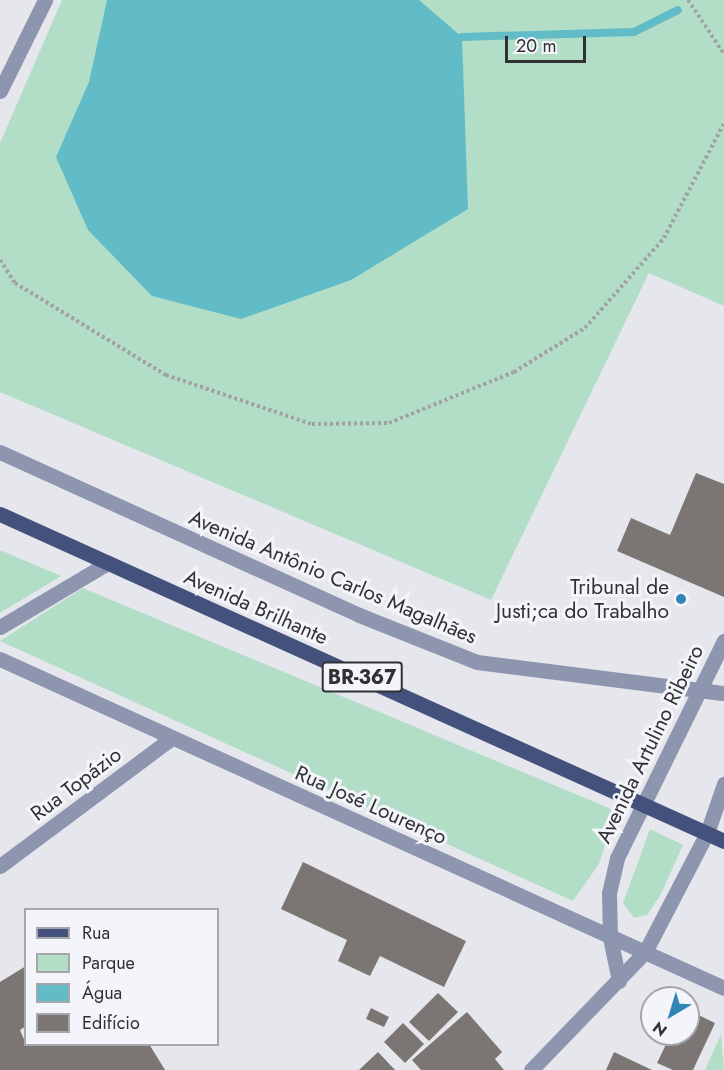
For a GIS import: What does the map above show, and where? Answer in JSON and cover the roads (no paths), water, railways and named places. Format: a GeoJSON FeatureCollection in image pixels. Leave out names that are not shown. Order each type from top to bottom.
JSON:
{"type":"FeatureCollection","features":[{"type":"Feature","properties":{"kind":"main road","name":"Avenida Brilhante"},"geometry":{"type":"LineString","coordinates":[[0,514],[724,841]]}},
{"type":"Feature","properties":{"kind":"street"},"geometry":{"type":"LineString","coordinates":[[0,91],[45,0]]}},
{"type":"Feature","properties":{"kind":"street","name":"Avenida Antônio Carlos Magalhães"},"geometry":{"type":"LineString","coordinates":[[0,452],[359,615],[477,662],[701,693],[724,693]]}},
{"type":"Feature","properties":{"kind":"street"},"geometry":{"type":"LineString","coordinates":[[0,627],[108,563]]}},
{"type":"Feature","properties":{"kind":"street","name":"Avenida Artulino Ribeiro"},"geometry":{"type":"LineString","coordinates":[[619,981],[610,937],[609,893],[614,870],[641,803],[701,693],[724,642]]}},
{"type":"Feature","properties":{"kind":"street","name":"Rua José Lourenço"},"geometry":{"type":"LineString","coordinates":[[0,659],[724,988]]}},
{"type":"Feature","properties":{"kind":"street","name":"Rua Topázio"},"geometry":{"type":"LineString","coordinates":[[0,866],[168,741],[160,732]]}},
{"type":"Feature","properties":{"kind":"street"},"geometry":{"type":"LineString","coordinates":[[531,1070],[645,952],[707,833],[724,784]]}},
{"type":"Feature","properties":{"kind":"water"},"geometry":{"type":"Polygon","coordinates":[[[107,0],[419,0],[462,37],[468,209],[351,280],[241,319],[152,296],[88,230],[56,157],[89,82],[107,0]]]}},
{"type":"Feature","properties":{"kind":"waterway"},"geometry":{"type":"LineString","coordinates":[[462,37],[634,32],[678,10]]}},
{"type":"Feature","properties":{"kind":"place","name":"Tribunal de Justi;ca do Trabalho"},"geometry":{"type":"Point","coordinates":[681,599]}}]}
